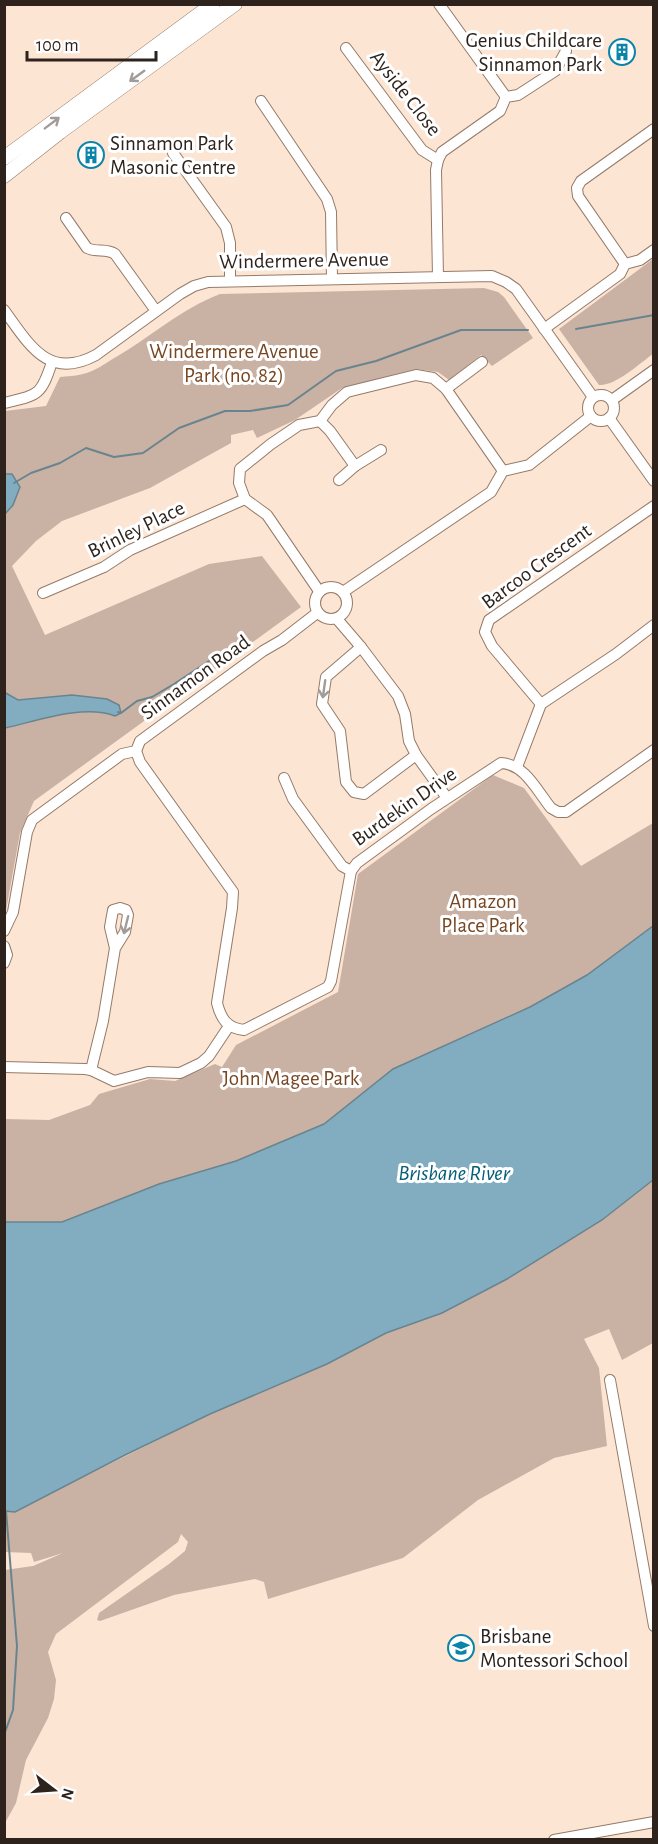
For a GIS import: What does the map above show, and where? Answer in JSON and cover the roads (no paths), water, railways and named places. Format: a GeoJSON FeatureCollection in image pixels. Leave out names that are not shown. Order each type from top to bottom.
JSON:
{"type":"FeatureCollection","features":[{"type":"Feature","properties":{"kind":"main road"},"geometry":{"type":"LineString","coordinates":[[4,158],[213,4]]}},
{"type":"Feature","properties":{"kind":"main road"},"geometry":{"type":"LineString","coordinates":[[4,176],[60,132],[235,4]]}},
{"type":"Feature","properties":{"kind":"street"},"geometry":{"type":"LineString","coordinates":[[439,4],[506,98]]}},
{"type":"Feature","properties":{"kind":"street","name":"Ayside Close"},"geometry":{"type":"LineString","coordinates":[[346,48],[422,150],[438,160]]}},
{"type":"Feature","properties":{"kind":"street"},"geometry":{"type":"LineString","coordinates":[[506,98],[518,95],[555,71],[566,51]]}},
{"type":"Feature","properties":{"kind":"street"},"geometry":{"type":"LineString","coordinates":[[438,277],[436,170],[438,160],[442,152],[500,111],[506,98]]}},
{"type":"Feature","properties":{"kind":"street"},"geometry":{"type":"LineString","coordinates":[[261,101],[327,199],[331,212],[332,279]]}},
{"type":"Feature","properties":{"kind":"street"},"geometry":{"type":"LineString","coordinates":[[625,264],[578,196],[577,188],[581,181],[654,129]]}},
{"type":"Feature","properties":{"kind":"street"},"geometry":{"type":"LineString","coordinates":[[173,153],[226,227],[230,243],[230,281]]}},
{"type":"Feature","properties":{"kind":"street"},"geometry":{"type":"LineString","coordinates":[[66,218],[87,248],[92,251],[109,250],[115,254],[156,311]]}},
{"type":"Feature","properties":{"kind":"street"},"geometry":{"type":"LineString","coordinates":[[544,329],[620,274],[625,264],[640,260],[654,250]]}},
{"type":"Feature","properties":{"kind":"street","name":"Windermere Avenue"},"geometry":{"type":"LineString","coordinates":[[52,362],[66,364],[89,359],[194,286],[208,282],[487,276],[502,280],[516,289],[593,397]]}},
{"type":"Feature","properties":{"kind":"street"},"geometry":{"type":"LineString","coordinates":[[4,310],[31,346],[41,356],[52,362],[39,391],[32,396],[4,403]]}},
{"type":"Feature","properties":{"kind":"street"},"geometry":{"type":"LineString","coordinates":[[446,389],[482,362]]}},
{"type":"Feature","properties":{"kind":"street"},"geometry":{"type":"LineString","coordinates":[[612,400],[654,370]]}},
{"type":"Feature","properties":{"kind":"street"},"geometry":{"type":"LineString","coordinates":[[319,591],[267,515],[245,499],[239,483],[240,469],[299,425],[320,421],[332,405],[347,392],[416,375],[433,378],[446,389],[503,471]]}},
{"type":"Feature","properties":{"kind":"street"},"geometry":{"type":"LineString","coordinates":[[603,394],[612,400],[614,410],[609,418],[601,421],[591,416],[588,408],[593,397],[603,394]]}},
{"type":"Feature","properties":{"kind":"street"},"geometry":{"type":"LineString","coordinates":[[343,592],[491,492],[503,471],[529,465],[591,416]]}},
{"type":"Feature","properties":{"kind":"street"},"geometry":{"type":"LineString","coordinates":[[609,418],[654,481]]}},
{"type":"Feature","properties":{"kind":"street"},"geometry":{"type":"LineString","coordinates":[[320,421],[355,466]]}},
{"type":"Feature","properties":{"kind":"street"},"geometry":{"type":"LineString","coordinates":[[339,480],[355,466],[381,450]]}},
{"type":"Feature","properties":{"kind":"street","name":"Brinley Place"},"geometry":{"type":"LineString","coordinates":[[43,593],[104,567],[130,550],[245,499]]}},
{"type":"Feature","properties":{"kind":"street","name":"Barcoo Crescent"},"geometry":{"type":"LineString","coordinates":[[541,704],[492,646],[485,632],[489,620],[654,506]]}},
{"type":"Feature","properties":{"kind":"street"},"geometry":{"type":"LineString","coordinates":[[328,587],[339,588],[343,592],[347,607],[342,616],[337,619],[326,619],[317,613],[314,602],[319,591],[328,587]]}},
{"type":"Feature","properties":{"kind":"street","name":"Sinnamon Road"},"geometry":{"type":"LineString","coordinates":[[4,931],[13,912],[27,832],[32,820],[122,754],[136,751],[140,741],[317,613]]}},
{"type":"Feature","properties":{"kind":"street"},"geometry":{"type":"LineString","coordinates":[[337,619],[361,647],[402,703],[409,741],[416,755],[447,798]]}},
{"type":"Feature","properties":{"kind":"street"},"geometry":{"type":"LineString","coordinates":[[654,625],[616,654],[541,704],[517,766],[551,808],[558,812],[566,812],[654,750]]}},
{"type":"Feature","properties":{"kind":"street"},"geometry":{"type":"LineString","coordinates":[[361,647],[326,676],[322,704],[340,731],[346,782],[354,792],[364,794],[416,755]]}},
{"type":"Feature","properties":{"kind":"street"},"geometry":{"type":"LineString","coordinates":[[4,1067],[91,1070],[114,1081],[148,1072],[180,1072],[201,1063],[209,1056],[229,1026],[219,1014],[217,1003],[233,892],[140,762],[136,751]]}},
{"type":"Feature","properties":{"kind":"street","name":"Burdekin Drive"},"geometry":{"type":"LineString","coordinates":[[229,1026],[244,1030],[250,1028],[328,987],[332,981],[351,871],[357,864],[447,798],[501,763],[517,766]]}},
{"type":"Feature","properties":{"kind":"street"},"geometry":{"type":"LineString","coordinates":[[284,778],[293,800],[342,866],[351,871]]}},
{"type":"Feature","properties":{"kind":"street"},"geometry":{"type":"LineString","coordinates":[[4,946],[7,955],[4,963]]}},
{"type":"Feature","properties":{"kind":"street"},"geometry":{"type":"LineString","coordinates":[[91,1070],[103,1022],[115,948]]}},
{"type":"Feature","properties":{"kind":"street"},"geometry":{"type":"LineString","coordinates":[[610,1380],[650,1582],[654,1626]]}},
{"type":"Feature","properties":{"kind":"street"},"geometry":{"type":"LineString","coordinates":[[554,1839],[654,1822]]}},
{"type":"Feature","properties":{"kind":"water"},"geometry":{"type":"Polygon","coordinates":[[[5,474],[12,474],[20,487],[13,505],[5,514],[5,474]]]}},
{"type":"Feature","properties":{"kind":"water"},"geometry":{"type":"Polygon","coordinates":[[[4,692],[18,700],[72,695],[107,699],[119,705],[121,713],[115,716],[89,712],[75,713],[5,728],[4,692]]]}},
{"type":"Feature","properties":{"kind":"water","name":"Brisbane River"},"geometry":{"type":"Polygon","coordinates":[[[653,926],[653,1180],[602,1220],[507,1279],[442,1313],[386,1333],[327,1364],[210,1414],[15,1512],[5,1511],[5,1222],[62,1222],[159,1184],[236,1161],[324,1124],[393,1069],[530,1007],[587,975],[653,926]]]}},
{"type":"Feature","properties":{"kind":"waterway"},"geometry":{"type":"LineString","coordinates":[[576,329],[654,315]]}},
{"type":"Feature","properties":{"kind":"waterway"},"geometry":{"type":"LineString","coordinates":[[14,483],[31,473],[60,463],[86,448],[114,457],[143,453],[179,428],[225,411],[250,411],[288,405],[336,371],[376,361],[461,330],[528,330]]}},
{"type":"Feature","properties":{"kind":"waterway"},"geometry":{"type":"LineString","coordinates":[[118,712],[121,713],[137,701],[152,697],[209,661]]}},
{"type":"Feature","properties":{"kind":"waterway"},"geometry":{"type":"LineString","coordinates":[[4,1735],[13,1710],[17,1646],[6,1511]]}},
{"type":"Feature","properties":{"kind":"place","name":"Genius Childcare Sinnamon Park"},"geometry":{"type":"Point","coordinates":[622,52]}},
{"type":"Feature","properties":{"kind":"place","name":"Sinnamon Park Masonic Centre"},"geometry":{"type":"Point","coordinates":[91,155]}},
{"type":"Feature","properties":{"kind":"place","name":"Brisbane Montessori School"},"geometry":{"type":"Point","coordinates":[461,1648]}},
{"type":"Feature","properties":{"kind":"park label","name":"Windermere Avenue Park (no. 82)"},"geometry":{"type":"Point","coordinates":[234,363]}},
{"type":"Feature","properties":{"kind":"park label","name":"Amazon Place Park"},"geometry":{"type":"Point","coordinates":[483,913]}},
{"type":"Feature","properties":{"kind":"park label","name":"John Magee Park"},"geometry":{"type":"Point","coordinates":[291,1078]}}]}
